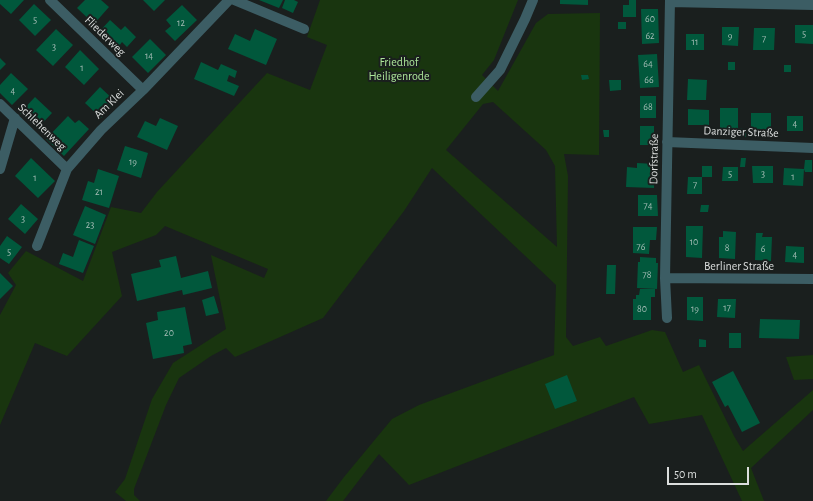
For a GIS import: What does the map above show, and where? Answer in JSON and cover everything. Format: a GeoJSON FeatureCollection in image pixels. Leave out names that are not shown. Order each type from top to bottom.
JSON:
{"type":"FeatureCollection","features":[{"type":"Feature","properties":{"kind":"street","name":"Fliederweg"},"geometry":{"type":"LineString","coordinates":[[50,0],[143,90]]}},
{"type":"Feature","properties":{"kind":"street","name":"Am Klei"},"geometry":{"type":"LineString","coordinates":[[37,246],[67,169],[101,130],[143,90],[229,0]]}},
{"type":"Feature","properties":{"kind":"street"},"geometry":{"type":"LineString","coordinates":[[234,0],[304,29]]}},
{"type":"Feature","properties":{"kind":"street"},"geometry":{"type":"LineString","coordinates":[[476,97],[500,70],[533,0]]}},
{"type":"Feature","properties":{"kind":"street"},"geometry":{"type":"LineString","coordinates":[[670,1],[813,5]]}},
{"type":"Feature","properties":{"kind":"street","name":"Dorfstraße"},"geometry":{"type":"LineString","coordinates":[[667,318],[665,278],[670,1]]}},
{"type":"Feature","properties":{"kind":"street","name":"Schlehenweg"},"geometry":{"type":"LineString","coordinates":[[0,104],[67,169]]}},
{"type":"Feature","properties":{"kind":"street"},"geometry":{"type":"LineString","coordinates":[[0,169],[15,118]]}},
{"type":"Feature","properties":{"kind":"street","name":"Danziger Straße"},"geometry":{"type":"LineString","coordinates":[[667,142],[813,148]]}},
{"type":"Feature","properties":{"kind":"street","name":"Berliner Straße"},"geometry":{"type":"LineString","coordinates":[[665,278],[813,279]]}},
{"type":"Feature","properties":{"kind":"green space","name":"Friedhof Heiligenrode"},"geometry":{"type":"Polygon","coordinates":[[[320,0],[518,0],[494,60],[482,75],[498,91],[536,23],[548,14],[600,13],[599,155],[564,154],[568,176],[566,337],[573,346],[600,337],[606,346],[652,330],[665,332],[683,372],[699,365],[743,451],[813,390],[813,410],[751,468],[764,501],[742,501],[702,415],[649,424],[634,397],[409,485],[379,454],[343,501],[326,501],[392,419],[419,405],[554,355],[556,285],[432,168],[404,211],[323,318],[235,357],[226,348],[211,356],[179,378],[166,405],[134,489],[134,495],[140,501],[126,501],[115,492],[125,479],[152,399],[173,363],[226,329],[211,255],[264,278],[268,269],[165,226],[156,235],[112,252],[122,296],[67,356],[35,343],[0,425],[0,315],[16,285],[8,273],[26,251],[83,281],[111,207],[141,213],[157,192],[267,73],[310,90],[327,45],[307,37],[320,0]],[[493,102],[483,104],[446,150],[557,247],[555,166],[546,150],[493,102]]]}},
{"type":"Feature","properties":{"kind":"green space"},"geometry":{"type":"Polygon","coordinates":[[[813,355],[813,379],[794,380],[786,357],[813,355]]]}},
{"type":"Feature","properties":{"kind":"building"},"geometry":{"type":"Polygon","coordinates":[[[0,0],[24,0],[11,14],[0,4],[0,0]]]}},
{"type":"Feature","properties":{"kind":"building"},"geometry":{"type":"Polygon","coordinates":[[[85,0],[101,0],[109,7],[94,24],[77,8],[85,0]]]}},
{"type":"Feature","properties":{"kind":"building"},"geometry":{"type":"Polygon","coordinates":[[[143,0],[165,0],[154,11],[143,0]]]}},
{"type":"Feature","properties":{"kind":"building"},"geometry":{"type":"Polygon","coordinates":[[[259,0],[283,0],[279,8],[259,0]]]}},
{"type":"Feature","properties":{"kind":"building"},"geometry":{"type":"Polygon","coordinates":[[[285,0],[294,0],[298,2],[293,13],[282,8],[285,0]]]}},
{"type":"Feature","properties":{"kind":"building"},"geometry":{"type":"Polygon","coordinates":[[[560,0],[588,0],[588,5],[560,4],[560,0]]]}},
{"type":"Feature","properties":{"kind":"building"},"geometry":{"type":"Polygon","coordinates":[[[629,0],[636,0],[636,17],[623,17],[623,5],[629,5],[629,0]]]}},
{"type":"Feature","properties":{"kind":"building"},"geometry":{"type":"Polygon","coordinates":[[[34,4],[51,20],[35,36],[19,20],[34,4]]]}},
{"type":"Feature","properties":{"kind":"building"},"geometry":{"type":"Polygon","coordinates":[[[182,5],[197,20],[175,41],[165,31],[171,26],[166,20],[182,5]]]}},
{"type":"Feature","properties":{"kind":"building"},"geometry":{"type":"Polygon","coordinates":[[[641,9],[658,9],[659,43],[642,44],[641,9]]]}},
{"type":"Feature","properties":{"kind":"building"},"geometry":{"type":"Polygon","coordinates":[[[110,20],[121,30],[125,26],[136,37],[127,47],[122,42],[116,50],[98,33],[110,20]]]}},
{"type":"Feature","properties":{"kind":"building"},"geometry":{"type":"Polygon","coordinates":[[[618,22],[626,22],[626,29],[618,29],[618,22]]]}},
{"type":"Feature","properties":{"kind":"building"},"geometry":{"type":"Polygon","coordinates":[[[795,25],[813,25],[813,44],[795,43],[795,25]]]}},
{"type":"Feature","properties":{"kind":"building"},"geometry":{"type":"Polygon","coordinates":[[[722,27],[739,27],[738,46],[722,45],[722,27]]]}},
{"type":"Feature","properties":{"kind":"building"},"geometry":{"type":"Polygon","coordinates":[[[754,28],[775,28],[774,50],[753,50],[754,28]]]}},
{"type":"Feature","properties":{"kind":"building"},"geometry":{"type":"Polygon","coordinates":[[[56,29],[73,45],[53,66],[36,50],[56,29]]]}},
{"type":"Feature","properties":{"kind":"building"},"geometry":{"type":"Polygon","coordinates":[[[255,29],[277,39],[266,65],[228,49],[235,34],[250,41],[255,29]]]}},
{"type":"Feature","properties":{"kind":"building"},"geometry":{"type":"Polygon","coordinates":[[[686,34],[704,34],[704,50],[686,50],[686,34]]]}},
{"type":"Feature","properties":{"kind":"building"},"geometry":{"type":"Polygon","coordinates":[[[150,39],[166,55],[148,73],[132,57],[150,39]]]}},
{"type":"Feature","properties":{"kind":"building"},"geometry":{"type":"Polygon","coordinates":[[[80,50],[99,69],[84,85],[65,67],[80,50]]]}},
{"type":"Feature","properties":{"kind":"building"},"geometry":{"type":"Polygon","coordinates":[[[657,54],[659,87],[640,88],[638,55],[657,54]]]}},
{"type":"Feature","properties":{"kind":"building"},"geometry":{"type":"Polygon","coordinates":[[[0,58],[6,64],[0,70],[0,58]]]}},
{"type":"Feature","properties":{"kind":"building"},"geometry":{"type":"Polygon","coordinates":[[[201,62],[218,70],[221,64],[237,71],[235,78],[229,75],[227,81],[239,86],[234,96],[194,79],[201,62]]]}},
{"type":"Feature","properties":{"kind":"building"},"geometry":{"type":"Polygon","coordinates":[[[728,62],[735,62],[735,70],[728,70],[728,62]]]}},
{"type":"Feature","properties":{"kind":"building"},"geometry":{"type":"Polygon","coordinates":[[[784,65],[791,65],[791,72],[784,72],[784,65]]]}},
{"type":"Feature","properties":{"kind":"building"},"geometry":{"type":"Polygon","coordinates":[[[11,73],[28,89],[12,105],[0,93],[0,85],[11,73]]]}},
{"type":"Feature","properties":{"kind":"building"},"geometry":{"type":"Polygon","coordinates":[[[581,75],[588,75],[589,79],[582,80],[581,75]]]}},
{"type":"Feature","properties":{"kind":"building"},"geometry":{"type":"Polygon","coordinates":[[[688,79],[707,80],[706,100],[687,100],[688,79]]]}},
{"type":"Feature","properties":{"kind":"building"},"geometry":{"type":"Polygon","coordinates":[[[609,80],[621,80],[621,90],[610,91],[609,80]]]}},
{"type":"Feature","properties":{"kind":"building"},"geometry":{"type":"Polygon","coordinates":[[[100,87],[116,102],[101,118],[85,103],[100,87]]]}},
{"type":"Feature","properties":{"kind":"building"},"geometry":{"type":"Polygon","coordinates":[[[640,96],[656,96],[656,118],[640,118],[640,96]]]}},
{"type":"Feature","properties":{"kind":"building"},"geometry":{"type":"Polygon","coordinates":[[[35,97],[52,113],[37,129],[20,113],[35,97]]]}},
{"type":"Feature","properties":{"kind":"building"},"geometry":{"type":"Polygon","coordinates":[[[720,108],[738,108],[738,128],[720,129],[720,108]]]}},
{"type":"Feature","properties":{"kind":"building"},"geometry":{"type":"Polygon","coordinates":[[[688,109],[709,110],[709,125],[688,125],[688,109]]]}},
{"type":"Feature","properties":{"kind":"building"},"geometry":{"type":"Polygon","coordinates":[[[751,113],[771,113],[771,131],[751,131],[751,113]]]}},
{"type":"Feature","properties":{"kind":"building"},"geometry":{"type":"Polygon","coordinates":[[[68,116],[75,123],[79,120],[89,129],[64,156],[46,139],[68,116]]]}},
{"type":"Feature","properties":{"kind":"building"},"geometry":{"type":"Polygon","coordinates":[[[787,116],[803,116],[803,131],[787,131],[787,116]]]}},
{"type":"Feature","properties":{"kind":"building"},"geometry":{"type":"Polygon","coordinates":[[[160,118],[178,126],[167,150],[137,137],[145,121],[156,126],[160,118]]]}},
{"type":"Feature","properties":{"kind":"building"},"geometry":{"type":"Polygon","coordinates":[[[640,126],[654,126],[654,145],[640,145],[640,126]]]}},
{"type":"Feature","properties":{"kind":"building"},"geometry":{"type":"Polygon","coordinates":[[[738,128],[746,129],[746,137],[737,136],[738,128]]]}},
{"type":"Feature","properties":{"kind":"building"},"geometry":{"type":"Polygon","coordinates":[[[603,130],[609,130],[609,137],[604,137],[603,130]]]}},
{"type":"Feature","properties":{"kind":"building"},"geometry":{"type":"Polygon","coordinates":[[[125,146],[148,153],[141,178],[117,170],[125,146]]]}},
{"type":"Feature","properties":{"kind":"building"},"geometry":{"type":"Polygon","coordinates":[[[31,158],[55,181],[38,198],[15,176],[31,158]]]}},
{"type":"Feature","properties":{"kind":"building"},"geometry":{"type":"Polygon","coordinates":[[[741,158],[746,158],[745,167],[740,167],[741,158]]]}},
{"type":"Feature","properties":{"kind":"building"},"geometry":{"type":"Polygon","coordinates":[[[805,160],[812,160],[812,172],[805,172],[805,160]]]}},
{"type":"Feature","properties":{"kind":"building"},"geometry":{"type":"Polygon","coordinates":[[[637,163],[655,164],[654,188],[626,187],[627,167],[637,168],[637,163]]]}},
{"type":"Feature","properties":{"kind":"building"},"geometry":{"type":"Polygon","coordinates":[[[702,166],[712,166],[712,177],[702,177],[702,166]]]}},
{"type":"Feature","properties":{"kind":"building"},"geometry":{"type":"Polygon","coordinates":[[[752,166],[773,166],[773,183],[753,183],[752,166]]]}},
{"type":"Feature","properties":{"kind":"building"},"geometry":{"type":"Polygon","coordinates":[[[723,167],[738,167],[738,181],[722,181],[723,167]]]}},
{"type":"Feature","properties":{"kind":"building"},"geometry":{"type":"Polygon","coordinates":[[[784,168],[804,169],[803,186],[783,185],[784,168]]]}},
{"type":"Feature","properties":{"kind":"building"},"geometry":{"type":"Polygon","coordinates":[[[98,169],[119,176],[109,208],[82,200],[88,181],[94,183],[98,169]]]}},
{"type":"Feature","properties":{"kind":"building"},"geometry":{"type":"Polygon","coordinates":[[[688,177],[702,177],[702,194],[687,194],[688,177]]]}},
{"type":"Feature","properties":{"kind":"building"},"geometry":{"type":"Polygon","coordinates":[[[638,195],[657,195],[658,216],[638,216],[638,195]]]}},
{"type":"Feature","properties":{"kind":"building"},"geometry":{"type":"Polygon","coordinates":[[[21,204],[38,219],[25,234],[8,219],[21,204]]]}},
{"type":"Feature","properties":{"kind":"building"},"geometry":{"type":"Polygon","coordinates":[[[701,205],[709,205],[708,212],[700,212],[701,205]]]}},
{"type":"Feature","properties":{"kind":"building"},"geometry":{"type":"Polygon","coordinates":[[[85,206],[106,215],[95,244],[73,235],[85,206]]]}},
{"type":"Feature","properties":{"kind":"building"},"geometry":{"type":"Polygon","coordinates":[[[686,226],[703,226],[702,258],[686,257],[686,226]]]}},
{"type":"Feature","properties":{"kind":"building"},"geometry":{"type":"Polygon","coordinates":[[[633,227],[657,227],[656,240],[650,240],[649,254],[633,253],[633,227]]]}},
{"type":"Feature","properties":{"kind":"building"},"geometry":{"type":"Polygon","coordinates":[[[723,231],[736,232],[735,259],[719,258],[719,237],[723,237],[723,231]]]}},
{"type":"Feature","properties":{"kind":"building"},"geometry":{"type":"Polygon","coordinates":[[[756,233],[763,233],[762,237],[772,237],[771,261],[755,260],[756,233]]]}},
{"type":"Feature","properties":{"kind":"building"},"geometry":{"type":"Polygon","coordinates":[[[7,236],[22,247],[9,264],[0,258],[0,246],[7,236]]]}},
{"type":"Feature","properties":{"kind":"building"},"geometry":{"type":"Polygon","coordinates":[[[79,240],[94,246],[83,273],[59,264],[63,253],[73,257],[79,240]]]}},
{"type":"Feature","properties":{"kind":"building"},"geometry":{"type":"Polygon","coordinates":[[[786,246],[804,247],[804,263],[785,262],[786,246]]]}},
{"type":"Feature","properties":{"kind":"building"},"geometry":{"type":"Polygon","coordinates":[[[176,256],[181,278],[208,271],[212,288],[183,295],[182,290],[137,301],[131,274],[161,267],[159,260],[176,256]]]}},
{"type":"Feature","properties":{"kind":"building"},"geometry":{"type":"Polygon","coordinates":[[[640,257],[656,258],[656,263],[658,263],[657,289],[637,288],[638,262],[640,262],[640,257]]]}},
{"type":"Feature","properties":{"kind":"building"},"geometry":{"type":"Polygon","coordinates":[[[607,265],[616,265],[615,294],[606,294],[607,265]]]}},
{"type":"Feature","properties":{"kind":"building"},"geometry":{"type":"Polygon","coordinates":[[[0,273],[13,286],[0,299],[0,273]]]}},
{"type":"Feature","properties":{"kind":"building"},"geometry":{"type":"Polygon","coordinates":[[[640,289],[655,289],[655,297],[651,297],[651,320],[633,320],[633,299],[636,299],[636,295],[639,295],[640,289]]]}},
{"type":"Feature","properties":{"kind":"building"},"geometry":{"type":"Polygon","coordinates":[[[214,296],[219,313],[206,316],[202,300],[214,296]]]}},
{"type":"Feature","properties":{"kind":"building"},"geometry":{"type":"Polygon","coordinates":[[[687,297],[703,297],[703,321],[687,320],[687,297]]]}},
{"type":"Feature","properties":{"kind":"building"},"geometry":{"type":"Polygon","coordinates":[[[718,299],[736,299],[735,318],[717,317],[718,299]]]}},
{"type":"Feature","properties":{"kind":"building"},"geometry":{"type":"Polygon","coordinates":[[[185,307],[192,344],[183,346],[184,353],[153,359],[146,323],[158,320],[157,312],[185,307]]]}},
{"type":"Feature","properties":{"kind":"building"},"geometry":{"type":"Polygon","coordinates":[[[760,319],[800,320],[799,339],[759,338],[760,319]]]}},
{"type":"Feature","properties":{"kind":"building"},"geometry":{"type":"Polygon","coordinates":[[[729,333],[741,333],[741,348],[729,348],[729,333]]]}},
{"type":"Feature","properties":{"kind":"building"},"geometry":{"type":"Polygon","coordinates":[[[699,339],[706,340],[706,347],[699,347],[699,339]]]}},
{"type":"Feature","properties":{"kind":"building"},"geometry":{"type":"Polygon","coordinates":[[[733,371],[760,423],[742,432],[728,405],[725,407],[712,382],[733,371]]]}},
{"type":"Feature","properties":{"kind":"building"},"geometry":{"type":"Polygon","coordinates":[[[567,375],[577,401],[555,409],[545,384],[567,375]]]}}]}
